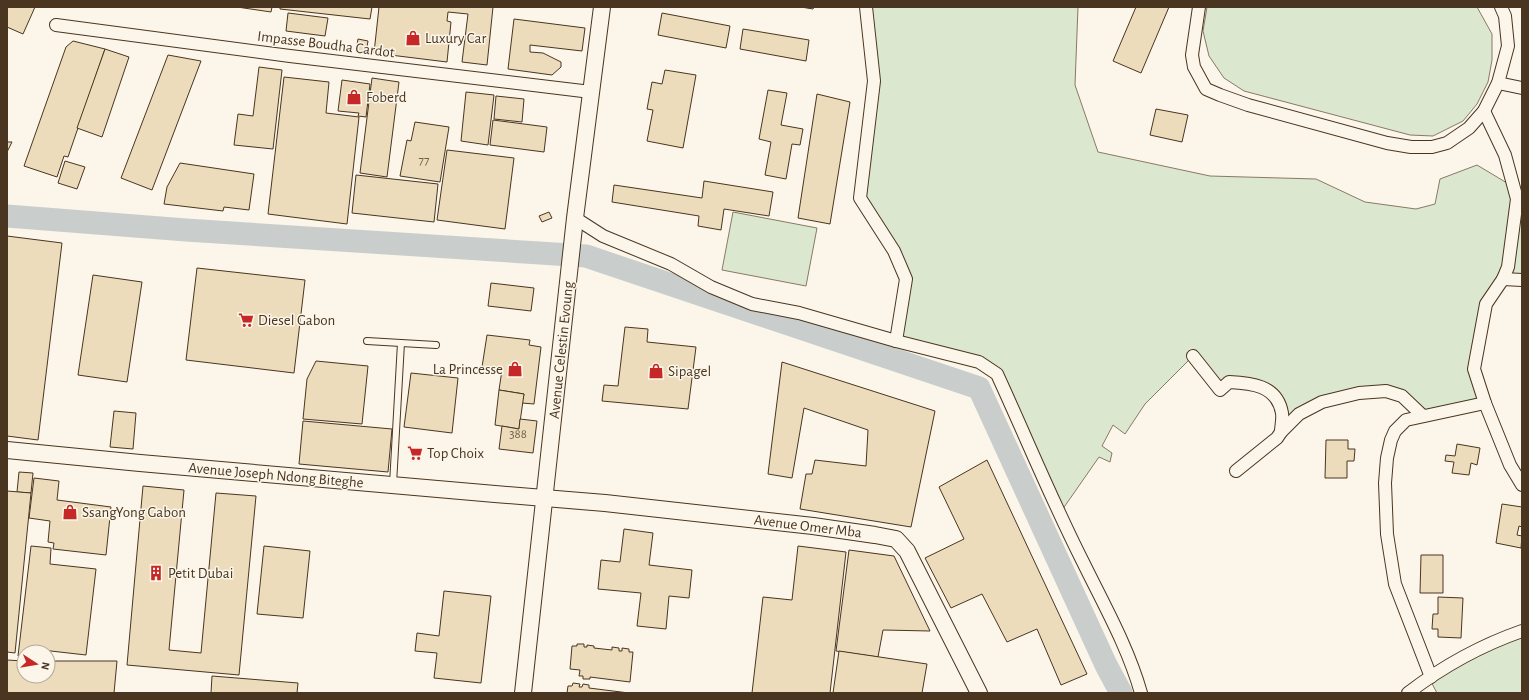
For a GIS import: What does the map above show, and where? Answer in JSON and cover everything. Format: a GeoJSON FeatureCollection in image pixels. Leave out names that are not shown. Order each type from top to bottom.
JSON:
{"type":"FeatureCollection","features":[{"type":"Feature","properties":{"kind":"street","name":"Avenue Celestin Evoung"},"geometry":{"type":"LineString","coordinates":[[523,693],[575,218],[602,7]]}},
{"type":"Feature","properties":{"kind":"street"},"geometry":{"type":"LineString","coordinates":[[866,7],[874,81],[860,198],[894,251],[906,279],[896,341]]}},
{"type":"Feature","properties":{"kind":"street"},"geometry":{"type":"LineString","coordinates":[[1199,7],[1192,55],[1194,67],[1206,89],[1248,105],[1304,121],[1387,143],[1411,147],[1432,147],[1447,143],[1469,128],[1484,111],[1498,83],[1508,46],[1505,16],[1501,7]]}},
{"type":"Feature","properties":{"kind":"street","name":"Impasse Boudha Cardot"},"geometry":{"type":"LineString","coordinates":[[56,25],[290,56],[591,92]]}},
{"type":"Feature","properties":{"kind":"street"},"geometry":{"type":"LineString","coordinates":[[1498,83],[1522,88]]}},
{"type":"Feature","properties":{"kind":"street"},"geometry":{"type":"LineString","coordinates":[[1484,111],[1505,155],[1517,198],[1508,267],[1503,279],[1486,304],[1474,369],[1485,402],[1510,465],[1522,485]]}},
{"type":"Feature","properties":{"kind":"street"},"geometry":{"type":"LineString","coordinates":[[575,218],[603,236],[671,264],[711,287],[752,304],[800,313],[896,341],[979,362],[997,374],[1082,562],[1114,623],[1136,674],[1141,693]]}},
{"type":"Feature","properties":{"kind":"street"},"geometry":{"type":"LineString","coordinates":[[1503,279],[1522,280]]}},
{"type":"Feature","properties":{"kind":"street"},"geometry":{"type":"LineString","coordinates":[[1193,356],[1220,390],[1229,382],[1252,383],[1266,388],[1280,406],[1282,414],[1281,432]]}},
{"type":"Feature","properties":{"kind":"street"},"geometry":{"type":"LineString","coordinates":[[1236,471],[1277,438],[1299,414],[1322,402],[1359,393],[1386,391],[1402,396],[1423,416]]}},
{"type":"Feature","properties":{"kind":"street"},"geometry":{"type":"LineString","coordinates":[[1431,677],[1395,584],[1387,534],[1385,483],[1387,458],[1391,440],[1395,431],[1406,420],[1485,402]]}},
{"type":"Feature","properties":{"kind":"street","name":"Avenue Joseph Ndong Biteghe"},"geometry":{"type":"LineString","coordinates":[[7,450],[545,498]]}},
{"type":"Feature","properties":{"kind":"street","name":"Avenue Omer Mba"},"geometry":{"type":"LineString","coordinates":[[545,498],[605,503],[813,526],[896,539],[907,551],[978,693]]}},
{"type":"Feature","properties":{"kind":"street"},"geometry":{"type":"LineString","coordinates":[[1408,693],[1431,677],[1502,638],[1522,631]]}},
{"type":"Feature","properties":{"kind":"lane"},"geometry":{"type":"LineString","coordinates":[[367,341],[436,345]]}},
{"type":"Feature","properties":{"kind":"lane"},"geometry":{"type":"LineString","coordinates":[[393,485],[401,343]]}},
{"type":"Feature","properties":{"kind":"green space"},"geometry":{"type":"Polygon","coordinates":[[[866,7],[1078,7],[1075,85],[1098,152],[1210,176],[1316,179],[1365,202],[1416,209],[1435,204],[1440,179],[1477,165],[1522,192],[1522,280],[1503,279],[1486,304],[1474,369],[1485,403],[1423,416],[1386,391],[1322,402],[1281,432],[1280,406],[1252,383],[1220,390],[1193,356],[1145,404],[1125,434],[1113,425],[1102,446],[1112,453],[1110,462],[1099,457],[1060,513],[997,374],[896,341],[906,279],[860,198],[874,81],[866,7]]]}},
{"type":"Feature","properties":{"kind":"green space"},"geometry":{"type":"Polygon","coordinates":[[[1207,7],[1477,7],[1492,34],[1492,60],[1488,82],[1477,104],[1463,121],[1433,136],[1410,135],[1244,91],[1224,78],[1209,56],[1203,31],[1207,7]]]}},
{"type":"Feature","properties":{"kind":"green space"},"geometry":{"type":"Polygon","coordinates":[[[733,212],[817,228],[806,286],[722,270],[733,212]]]}},
{"type":"Feature","properties":{"kind":"green space"},"geometry":{"type":"Polygon","coordinates":[[[1522,631],[1522,693],[1437,693],[1429,678],[1522,631]]]}},
{"type":"Feature","properties":{"kind":"building"},"geometry":{"type":"Polygon","coordinates":[[[7,7],[35,7],[23,34],[7,27],[7,7]]]}},
{"type":"Feature","properties":{"kind":"building"},"geometry":{"type":"Polygon","coordinates":[[[237,7],[272,7],[271,12],[237,7]]]}},
{"type":"Feature","properties":{"kind":"building"},"geometry":{"type":"Polygon","coordinates":[[[280,7],[372,7],[370,19],[280,9],[280,7]]]}},
{"type":"Feature","properties":{"kind":"building","name":"Luxury Car"},"geometry":{"type":"Polygon","coordinates":[[[379,7],[493,7],[487,65],[462,62],[468,14],[448,12],[447,21],[451,22],[447,62],[374,53],[379,7]]]}},
{"type":"Feature","properties":{"kind":"building"},"geometry":{"type":"Polygon","coordinates":[[[801,7],[814,7],[813,9],[801,7]]]}},
{"type":"Feature","properties":{"kind":"building"},"geometry":{"type":"Polygon","coordinates":[[[1136,7],[1169,7],[1141,73],[1113,61],[1136,7]]]}},
{"type":"Feature","properties":{"kind":"building"},"geometry":{"type":"Polygon","coordinates":[[[288,13],[328,18],[325,36],[286,31],[288,13]]]}},
{"type":"Feature","properties":{"kind":"building"},"geometry":{"type":"Polygon","coordinates":[[[662,13],[730,26],[726,48],[658,35],[662,13]]]}},
{"type":"Feature","properties":{"kind":"building"},"geometry":{"type":"Polygon","coordinates":[[[514,19],[585,28],[582,51],[530,45],[530,52],[543,53],[561,62],[561,67],[552,75],[508,69],[514,19]]]}},
{"type":"Feature","properties":{"kind":"building"},"geometry":{"type":"Polygon","coordinates":[[[743,29],[809,40],[806,61],[740,49],[743,29]]]}},
{"type":"Feature","properties":{"kind":"building"},"geometry":{"type":"Polygon","coordinates":[[[358,39],[368,41],[366,53],[356,51],[358,39]]]}},
{"type":"Feature","properties":{"kind":"building"},"geometry":{"type":"Polygon","coordinates":[[[73,41],[105,49],[68,157],[64,156],[57,177],[24,166],[66,47],[73,41]]]}},
{"type":"Feature","properties":{"kind":"building"},"geometry":{"type":"Polygon","coordinates":[[[105,49],[129,57],[102,137],[77,128],[105,49]]]}},
{"type":"Feature","properties":{"kind":"building"},"geometry":{"type":"Polygon","coordinates":[[[168,55],[201,61],[152,190],[121,178],[168,55]]]}},
{"type":"Feature","properties":{"kind":"building"},"geometry":{"type":"Polygon","coordinates":[[[259,67],[282,70],[273,149],[234,145],[238,114],[253,116],[259,67]]]}},
{"type":"Feature","properties":{"kind":"building"},"geometry":{"type":"Polygon","coordinates":[[[665,70],[696,75],[683,148],[647,141],[653,110],[647,109],[652,82],[662,84],[665,70]]]}},
{"type":"Feature","properties":{"kind":"building"},"geometry":{"type":"Polygon","coordinates":[[[284,77],[329,82],[326,113],[359,117],[347,224],[268,214],[284,77]]]}},
{"type":"Feature","properties":{"kind":"building"},"geometry":{"type":"Polygon","coordinates":[[[372,78],[399,82],[387,177],[360,173],[372,78]]]}},
{"type":"Feature","properties":{"kind":"building","name":"Foberd"},"geometry":{"type":"Polygon","coordinates":[[[342,80],[370,84],[366,117],[358,116],[359,113],[338,111],[342,80]]]}},
{"type":"Feature","properties":{"kind":"building"},"geometry":{"type":"Polygon","coordinates":[[[768,90],[787,93],[781,125],[803,129],[800,145],[792,144],[786,179],[765,175],[771,142],[759,139],[768,90]]]}},
{"type":"Feature","properties":{"kind":"building"},"geometry":{"type":"Polygon","coordinates":[[[466,92],[494,95],[488,145],[461,141],[466,92]]]}},
{"type":"Feature","properties":{"kind":"building"},"geometry":{"type":"Polygon","coordinates":[[[817,94],[850,102],[830,224],[798,218],[817,94]]]}},
{"type":"Feature","properties":{"kind":"building"},"geometry":{"type":"Polygon","coordinates":[[[496,96],[524,99],[522,122],[494,119],[496,96]]]}},
{"type":"Feature","properties":{"kind":"building"},"geometry":{"type":"Polygon","coordinates":[[[1156,109],[1188,115],[1182,142],[1150,135],[1156,109]]]}},
{"type":"Feature","properties":{"kind":"building"},"geometry":{"type":"Polygon","coordinates":[[[493,120],[547,127],[544,152],[490,145],[493,120]]]}},
{"type":"Feature","properties":{"kind":"building"},"geometry":{"type":"Polygon","coordinates":[[[415,122],[449,127],[440,182],[400,176],[407,140],[411,141],[415,122]]]}},
{"type":"Feature","properties":{"kind":"building"},"geometry":{"type":"Polygon","coordinates":[[[7,142],[12,142],[7,152],[7,142]]]}},
{"type":"Feature","properties":{"kind":"building"},"geometry":{"type":"Polygon","coordinates":[[[447,150],[514,158],[505,229],[437,220],[447,150]]]}},
{"type":"Feature","properties":{"kind":"building"},"geometry":{"type":"Polygon","coordinates":[[[65,161],[85,167],[77,189],[58,183],[65,161]]]}},
{"type":"Feature","properties":{"kind":"building"},"geometry":{"type":"Polygon","coordinates":[[[180,163],[254,174],[249,210],[224,207],[223,211],[164,204],[167,187],[180,163]]]}},
{"type":"Feature","properties":{"kind":"building"},"geometry":{"type":"Polygon","coordinates":[[[356,175],[438,184],[434,222],[352,213],[356,175]]]}},
{"type":"Feature","properties":{"kind":"building"},"geometry":{"type":"Polygon","coordinates":[[[704,181],[773,192],[769,216],[724,209],[721,230],[698,226],[699,216],[612,202],[614,185],[702,198],[704,181]]]}},
{"type":"Feature","properties":{"kind":"building"},"geometry":{"type":"Polygon","coordinates":[[[549,212],[552,218],[542,222],[539,216],[549,212]]]}},
{"type":"Feature","properties":{"kind":"building"},"geometry":{"type":"Polygon","coordinates":[[[7,236],[62,243],[38,440],[7,436],[7,236]]]}},
{"type":"Feature","properties":{"kind":"building","name":"Diesel Gabon"},"geometry":{"type":"Polygon","coordinates":[[[197,268],[305,280],[294,373],[186,360],[197,268]]]}},
{"type":"Feature","properties":{"kind":"building"},"geometry":{"type":"Polygon","coordinates":[[[93,275],[142,282],[127,382],[78,375],[93,275]]]}},
{"type":"Feature","properties":{"kind":"building"},"geometry":{"type":"Polygon","coordinates":[[[491,283],[534,288],[531,311],[488,306],[491,283]]]}},
{"type":"Feature","properties":{"kind":"building","name":"Sipagel"},"geometry":{"type":"Polygon","coordinates":[[[625,327],[648,329],[647,342],[696,347],[688,409],[602,401],[604,385],[618,386],[625,327]]]}},
{"type":"Feature","properties":{"kind":"building","name":"La Princesse"},"geometry":{"type":"Polygon","coordinates":[[[487,335],[530,340],[529,345],[541,347],[534,404],[522,403],[524,394],[499,390],[502,370],[482,367],[487,335]]]}},
{"type":"Feature","properties":{"kind":"building"},"geometry":{"type":"Polygon","coordinates":[[[316,361],[368,366],[362,424],[303,419],[307,379],[316,361]]]}},
{"type":"Feature","properties":{"kind":"building"},"geometry":{"type":"Polygon","coordinates":[[[782,362],[935,411],[911,527],[800,509],[806,474],[812,474],[815,460],[866,466],[868,430],[804,408],[792,478],[768,474],[782,362]]]}},
{"type":"Feature","properties":{"kind":"building"},"geometry":{"type":"Polygon","coordinates":[[[411,373],[458,378],[452,433],[404,427],[411,373]]]}},
{"type":"Feature","properties":{"kind":"building"},"geometry":{"type":"Polygon","coordinates":[[[499,390],[524,394],[519,429],[495,425],[499,390]]]}},
{"type":"Feature","properties":{"kind":"building"},"geometry":{"type":"Polygon","coordinates":[[[114,411],[136,413],[133,449],[110,447],[114,411]]]}},
{"type":"Feature","properties":{"kind":"building"},"geometry":{"type":"Polygon","coordinates":[[[520,419],[537,421],[533,453],[499,449],[502,426],[519,429],[520,419]]]}},
{"type":"Feature","properties":{"kind":"building"},"geometry":{"type":"Polygon","coordinates":[[[303,421],[392,429],[388,472],[299,464],[303,421]]]}},
{"type":"Feature","properties":{"kind":"building"},"geometry":{"type":"Polygon","coordinates":[[[1326,440],[1348,440],[1348,449],[1355,449],[1354,461],[1347,461],[1347,478],[1325,478],[1326,440]]]}},
{"type":"Feature","properties":{"kind":"building"},"geometry":{"type":"Polygon","coordinates":[[[1457,444],[1480,448],[1477,465],[1471,463],[1469,475],[1452,473],[1454,462],[1445,461],[1446,455],[1455,456],[1457,444]]]}},
{"type":"Feature","properties":{"kind":"building"},"geometry":{"type":"Polygon","coordinates":[[[987,460],[1087,674],[1061,685],[1037,629],[1007,642],[982,594],[951,608],[925,558],[964,539],[939,487],[987,460]]]}},
{"type":"Feature","properties":{"kind":"building"},"geometry":{"type":"Polygon","coordinates":[[[19,472],[33,473],[31,493],[17,492],[19,472]]]}},
{"type":"Feature","properties":{"kind":"building","name":"SsangYong Gabon"},"geometry":{"type":"Polygon","coordinates":[[[34,478],[59,481],[57,500],[111,507],[106,555],[53,549],[54,543],[48,542],[50,521],[29,518],[34,478]]]}},
{"type":"Feature","properties":{"kind":"building","name":"Petit Dubai"},"geometry":{"type":"Polygon","coordinates":[[[143,486],[184,490],[169,650],[201,653],[216,493],[256,496],[239,675],[127,665],[143,486]]]}},
{"type":"Feature","properties":{"kind":"building"},"geometry":{"type":"Polygon","coordinates":[[[7,491],[31,493],[15,653],[7,652],[7,491]]]}},
{"type":"Feature","properties":{"kind":"building"},"geometry":{"type":"Polygon","coordinates":[[[1502,504],[1522,507],[1522,527],[1519,526],[1517,535],[1522,536],[1521,548],[1496,543],[1502,504]]]}},
{"type":"Feature","properties":{"kind":"building"},"geometry":{"type":"Polygon","coordinates":[[[624,529],[653,533],[649,565],[692,570],[689,598],[669,596],[666,629],[637,626],[641,593],[598,589],[601,560],[620,562],[624,529]]]}},
{"type":"Feature","properties":{"kind":"building"},"geometry":{"type":"Polygon","coordinates":[[[31,546],[51,548],[50,564],[96,569],[86,655],[56,652],[56,644],[19,644],[31,546]]]}},
{"type":"Feature","properties":{"kind":"building"},"geometry":{"type":"Polygon","coordinates":[[[264,546],[310,551],[303,618],[257,614],[264,546]]]}},
{"type":"Feature","properties":{"kind":"building"},"geometry":{"type":"Polygon","coordinates":[[[798,546],[846,552],[830,693],[752,693],[763,597],[792,600],[798,546]]]}},
{"type":"Feature","properties":{"kind":"building"},"geometry":{"type":"Polygon","coordinates":[[[849,550],[894,556],[930,631],[883,630],[878,657],[836,651],[849,550]]]}},
{"type":"Feature","properties":{"kind":"building"},"geometry":{"type":"Polygon","coordinates":[[[1421,555],[1443,555],[1443,593],[1420,593],[1421,555]]]}},
{"type":"Feature","properties":{"kind":"building"},"geometry":{"type":"Polygon","coordinates":[[[444,591],[491,596],[481,683],[434,678],[437,653],[415,651],[417,633],[439,636],[444,591]]]}},
{"type":"Feature","properties":{"kind":"building"},"geometry":{"type":"Polygon","coordinates":[[[1438,597],[1463,598],[1461,638],[1438,637],[1438,629],[1432,629],[1433,614],[1438,614],[1438,597]]]}},
{"type":"Feature","properties":{"kind":"building"},"geometry":{"type":"Polygon","coordinates":[[[577,644],[584,644],[584,647],[587,647],[587,645],[594,646],[594,648],[612,650],[612,647],[619,648],[619,651],[622,651],[622,648],[629,649],[629,652],[633,652],[630,682],[590,677],[590,679],[583,679],[583,676],[579,676],[580,670],[570,669],[572,646],[577,646],[577,644]]]}},
{"type":"Feature","properties":{"kind":"building"},"geometry":{"type":"Polygon","coordinates":[[[839,651],[927,664],[922,693],[833,693],[839,651]]]}},
{"type":"Feature","properties":{"kind":"building"},"geometry":{"type":"Polygon","coordinates":[[[7,660],[16,661],[16,684],[56,684],[56,661],[117,661],[114,693],[7,693],[7,660]]]}},
{"type":"Feature","properties":{"kind":"building"},"geometry":{"type":"Polygon","coordinates":[[[212,676],[298,683],[297,693],[211,693],[212,676]]]}},
{"type":"Feature","properties":{"kind":"building"},"geometry":{"type":"Polygon","coordinates":[[[573,683],[580,684],[579,687],[582,687],[583,684],[589,685],[589,688],[629,693],[567,693],[568,686],[572,686],[573,683]]]}},
{"type":"Feature","properties":{"kind":"waterway"},"geometry":{"type":"LineString","coordinates":[[7,216],[186,230],[586,256],[979,388],[1106,665],[1121,693]]}},
{"type":"Feature","properties":{"kind":"place","name":"Luxury Car"},"geometry":{"type":"Point","coordinates":[413,38]}},
{"type":"Feature","properties":{"kind":"place","name":"Foberd"},"geometry":{"type":"Point","coordinates":[354,97]}},
{"type":"Feature","properties":{"kind":"place","name":"Diesel Gabon"},"geometry":{"type":"Point","coordinates":[246,320]}},
{"type":"Feature","properties":{"kind":"place","name":"La Princesse"},"geometry":{"type":"Point","coordinates":[515,369]}},
{"type":"Feature","properties":{"kind":"place","name":"Sipagel"},"geometry":{"type":"Point","coordinates":[656,371]}},
{"type":"Feature","properties":{"kind":"place","name":"Top Choix"},"geometry":{"type":"Point","coordinates":[415,453]}},
{"type":"Feature","properties":{"kind":"place","name":"SsangYong Gabon"},"geometry":{"type":"Point","coordinates":[70,512]}},
{"type":"Feature","properties":{"kind":"place","name":"Petit Dubai"},"geometry":{"type":"Point","coordinates":[156,573]}}]}
